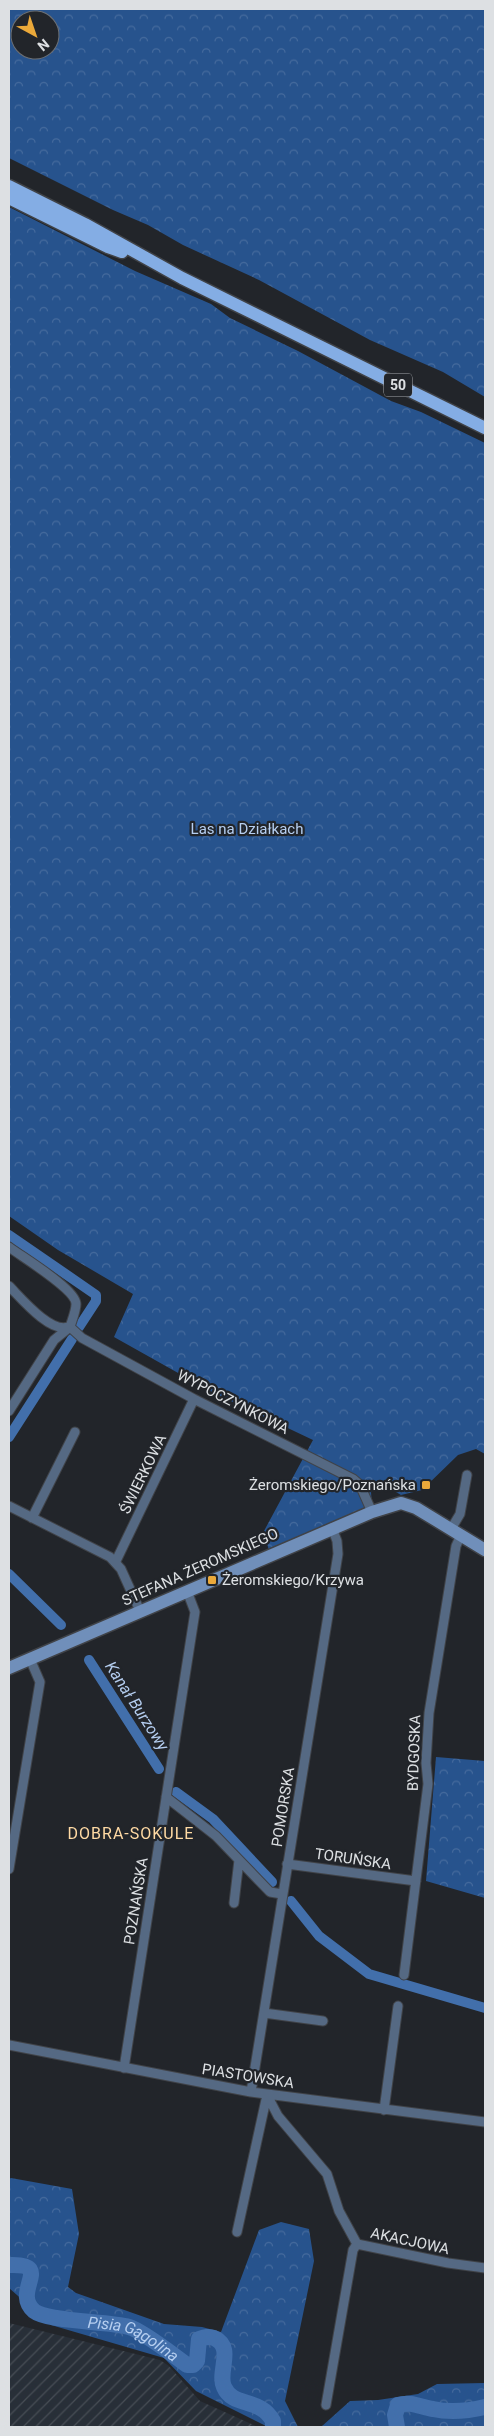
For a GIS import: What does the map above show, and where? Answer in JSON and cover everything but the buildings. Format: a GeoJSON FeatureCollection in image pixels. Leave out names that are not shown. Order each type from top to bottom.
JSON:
{"type":"FeatureCollection","features":[{"type":"Feature","properties":{"kind":"main road","name":"50"},"geometry":{"type":"LineString","coordinates":[[9,186],[85,224],[148,261],[485,428]]}},
{"type":"Feature","properties":{"kind":"main road","name":"50"},"geometry":{"type":"LineString","coordinates":[[9,198],[108,247],[148,261]]}},
{"type":"Feature","properties":{"kind":"street"},"geometry":{"type":"LineString","coordinates":[[9,1248],[60,1284],[74,1297],[76,1306],[70,1327],[54,1340],[9,1411]]}},
{"type":"Feature","properties":{"kind":"street","name":"WYPOCZYNKOWA"},"geometry":{"type":"LineString","coordinates":[[9,1286],[46,1321],[59,1329],[70,1327],[82,1338],[194,1399],[353,1479],[360,1485],[372,1512]]}},
{"type":"Feature","properties":{"kind":"street","name":"ŚWIERKOWA"},"geometry":{"type":"LineString","coordinates":[[116,1562],[194,1399]]}},
{"type":"Feature","properties":{"kind":"street"},"geometry":{"type":"LineString","coordinates":[[32,1518],[74,1432]]}},
{"type":"Feature","properties":{"kind":"street","name":"BYDGOSKA"},"geometry":{"type":"LineString","coordinates":[[404,1975],[428,1784],[426,1763],[429,1713],[456,1546],[456,1532],[467,1475]]}},
{"type":"Feature","properties":{"kind":"street","name":"STEFANA ŻEROMSKIEGO"},"geometry":{"type":"LineString","coordinates":[[9,1668],[332,1528],[395,1504],[407,1504],[456,1532]]}},
{"type":"Feature","properties":{"kind":"street"},"geometry":{"type":"LineString","coordinates":[[9,1506],[116,1562],[140,1611]]}},
{"type":"Feature","properties":{"kind":"street","name":"POMORSKA"},"geometry":{"type":"LineString","coordinates":[[251,2092],[338,1554],[337,1541],[332,1528]]}},
{"type":"Feature","properties":{"kind":"street"},"geometry":{"type":"LineString","coordinates":[[456,1532],[485,1550]]}},
{"type":"Feature","properties":{"kind":"street","name":"POZNAŃSKA"},"geometry":{"type":"LineString","coordinates":[[124,2068],[195,1612],[187,1591]]}},
{"type":"Feature","properties":{"kind":"street"},"geometry":{"type":"LineString","coordinates":[[9,1869],[40,1682],[30,1659]]}},
{"type":"Feature","properties":{"kind":"street"},"geometry":{"type":"LineString","coordinates":[[166,1797],[203,1824],[270,1892],[282,1894]]}},
{"type":"Feature","properties":{"kind":"street"},"geometry":{"type":"LineString","coordinates":[[234,1903],[239,1860]]}},
{"type":"Feature","properties":{"kind":"street","name":"TORUŃSKA"},"geometry":{"type":"LineString","coordinates":[[287,1864],[416,1881]]}},
{"type":"Feature","properties":{"kind":"street"},"geometry":{"type":"LineString","coordinates":[[384,2110],[398,2006]]}},
{"type":"Feature","properties":{"kind":"street"},"geometry":{"type":"LineString","coordinates":[[264,2013],[323,2021]]}},
{"type":"Feature","properties":{"kind":"street","name":"PIASTOWSKA"},"geometry":{"type":"LineString","coordinates":[[9,2046],[251,2092],[485,2122]]}},
{"type":"Feature","properties":{"kind":"street"},"geometry":{"type":"LineString","coordinates":[[237,2232],[267,2094]]}},
{"type":"Feature","properties":{"kind":"street","name":"AKACJOWA"},"geometry":{"type":"LineString","coordinates":[[267,2094],[278,2116],[327,2174],[337,2205],[357,2244],[448,2263],[485,2268]]}},
{"type":"Feature","properties":{"kind":"street"},"geometry":{"type":"LineString","coordinates":[[326,2405],[353,2250],[357,2244]]}},
{"type":"Feature","properties":{"kind":"shaded area"},"geometry":{"type":"Polygon","coordinates":[[[9,2323],[160,2360],[169,2366],[200,2401],[258,2427],[9,2427],[9,2323]]]}},
{"type":"Feature","properties":{"kind":"green space"},"geometry":{"type":"Polygon","coordinates":[[[9,9],[485,9],[485,397],[443,372],[370,340],[259,280],[183,245],[148,225],[113,210],[9,158],[9,9]]]}},
{"type":"Feature","properties":{"kind":"green space","name":"Las na Działkach"},"geometry":{"type":"Polygon","coordinates":[[[9,207],[135,271],[211,304],[230,318],[298,351],[391,401],[421,412],[485,443],[485,1454],[476,1449],[458,1455],[422,1490],[401,1495],[384,1485],[371,1492],[372,1506],[269,1551],[264,1531],[313,1440],[212,1392],[114,1337],[133,1294],[58,1250],[9,1216],[9,207]]]}},
{"type":"Feature","properties":{"kind":"green space"},"geometry":{"type":"Polygon","coordinates":[[[436,1757],[485,1761],[485,1898],[426,1881],[436,1757]]]}},
{"type":"Feature","properties":{"kind":"green space"},"geometry":{"type":"Polygon","coordinates":[[[9,2179],[72,2189],[79,2234],[68,2287],[76,2293],[164,2324],[202,2327],[221,2332],[259,2230],[281,2222],[309,2229],[314,2261],[285,2401],[298,2427],[268,2427],[196,2391],[164,2358],[51,2325],[9,2288],[9,2179]]]}},
{"type":"Feature","properties":{"kind":"green space"},"geometry":{"type":"Polygon","coordinates":[[[485,2383],[485,2427],[321,2427],[350,2401],[378,2400],[418,2394],[437,2384],[485,2383]]]}},
{"type":"Feature","properties":{"kind":"waterway","name":"Kanał Burzowy"},"geometry":{"type":"LineString","coordinates":[[9,1235],[96,1295],[96,1301],[79,1327]]}},
{"type":"Feature","properties":{"kind":"waterway","name":"Kanał Burzowy"},"geometry":{"type":"LineString","coordinates":[[9,1437],[72,1339]]}},
{"type":"Feature","properties":{"kind":"waterway","name":"Kanał Burzowy"},"geometry":{"type":"LineString","coordinates":[[9,1574],[61,1625]]}},
{"type":"Feature","properties":{"kind":"waterway","name":"Kanał Burzowy"},"geometry":{"type":"LineString","coordinates":[[89,1660],[159,1769]]}},
{"type":"Feature","properties":{"kind":"waterway","name":"Kanał Burzowy"},"geometry":{"type":"LineString","coordinates":[[176,1792],[213,1819],[272,1882]]}},
{"type":"Feature","properties":{"kind":"waterway","name":"Kanał Burzowy"},"geometry":{"type":"LineString","coordinates":[[291,1901],[319,1936],[369,1974],[485,2008]]}},
{"type":"Feature","properties":{"kind":"waterway","name":"Pisia Gągolina"},"geometry":{"type":"LineString","coordinates":[[9,2265],[22,2266],[29,2269],[31,2273],[27,2295],[28,2303],[34,2311],[41,2315],[119,2325],[135,2329],[187,2365],[193,2365],[197,2361],[199,2339],[214,2338],[220,2342],[225,2354],[222,2381],[228,2394],[240,2401],[254,2405],[268,2414],[273,2421],[273,2427]]}},
{"type":"Feature","properties":{"kind":"waterway","name":"Pisia Gągolina"},"geometry":{"type":"LineString","coordinates":[[397,2427],[395,2415],[398,2405],[411,2404],[453,2411],[485,2407]]}},
{"type":"Feature","properties":{"kind":"place","name":"Żeromskiego/Poznańska"},"geometry":{"type":"Point","coordinates":[426,1485]}},
{"type":"Feature","properties":{"kind":"place","name":"Żeromskiego/Krzywa"},"geometry":{"type":"Point","coordinates":[212,1580]}},
{"type":"Feature","properties":{"kind":"district","name":"DOBRA-SOKULE"},"geometry":{"type":"Point","coordinates":[131,1833]}}]}
